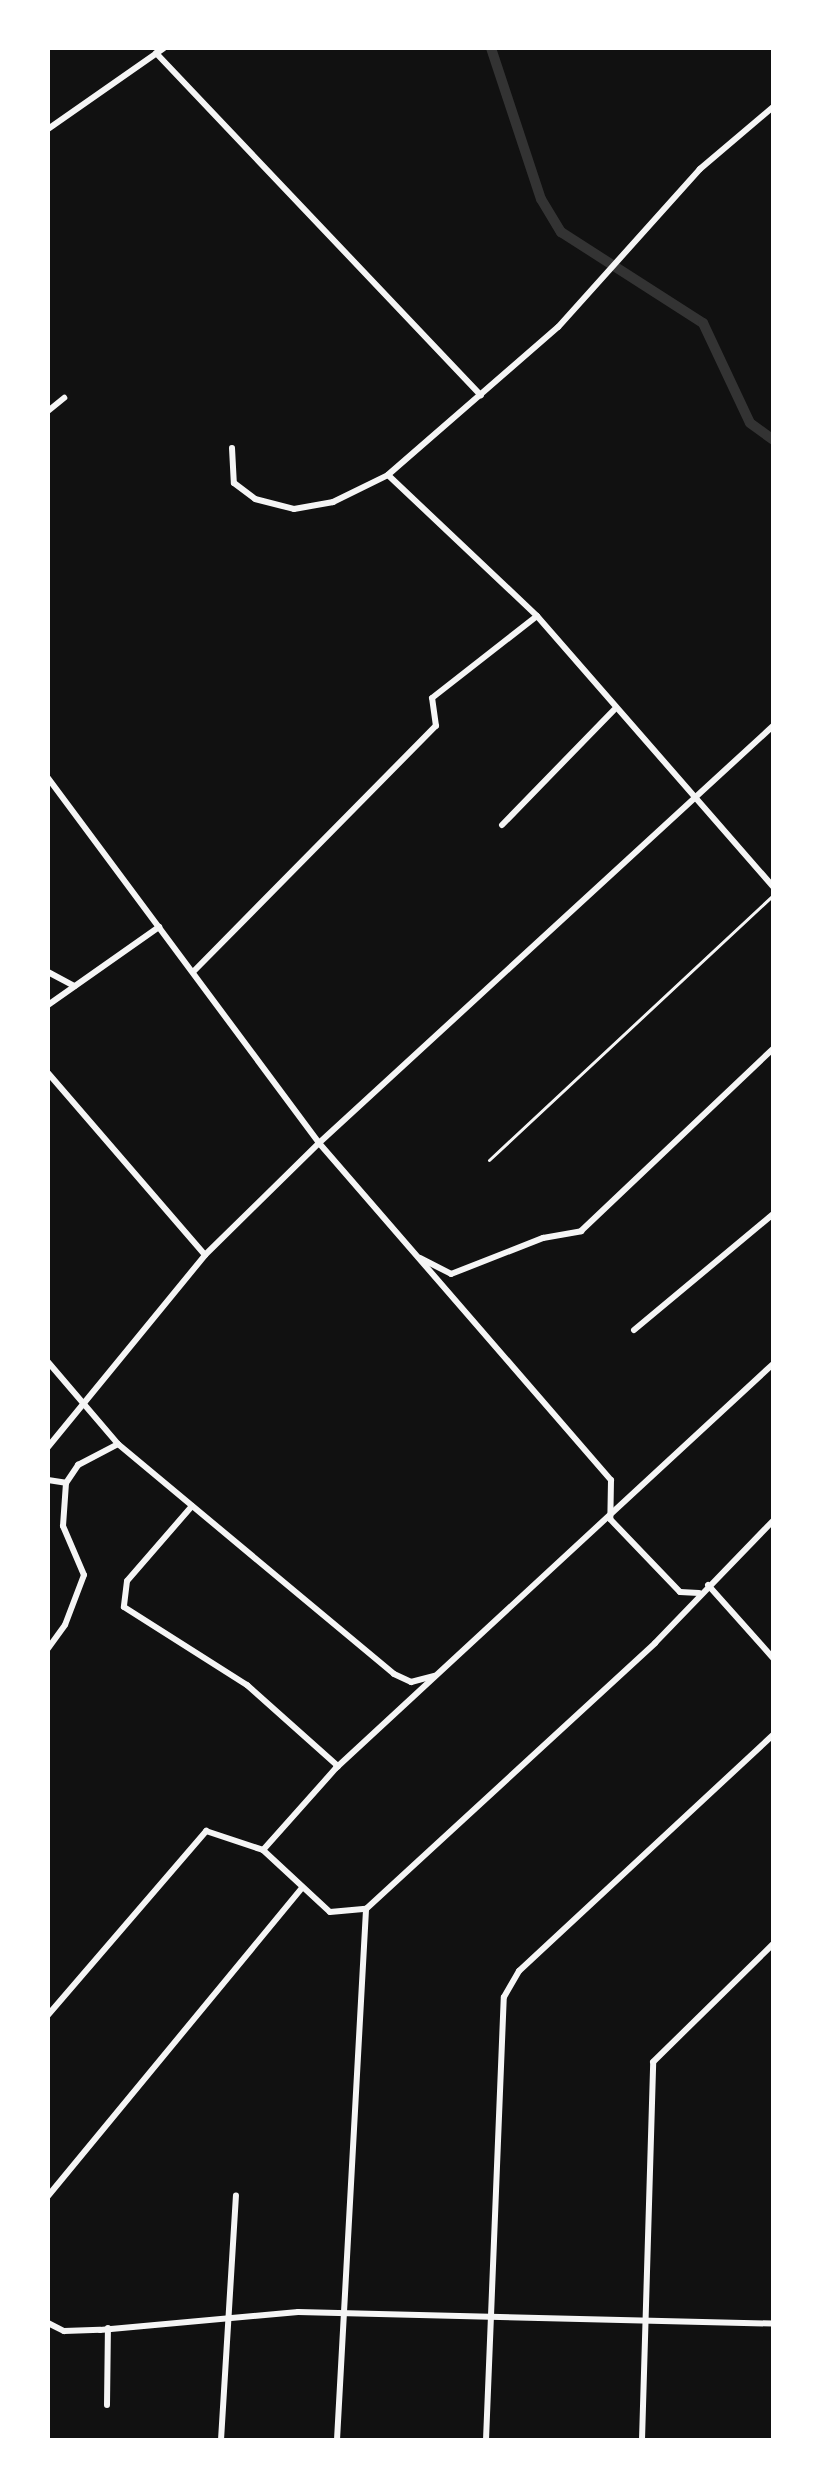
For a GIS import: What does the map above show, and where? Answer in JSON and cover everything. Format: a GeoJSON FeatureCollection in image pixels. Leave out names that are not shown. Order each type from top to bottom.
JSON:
{"type":"FeatureCollection","features":[{"type":"Feature","properties":{"kind":"street"},"geometry":{"type":"LineString","coordinates":[[48,129],[164,48]]}},
{"type":"Feature","properties":{"kind":"street"},"geometry":{"type":"LineString","coordinates":[[156,53],[481,395]]}},
{"type":"Feature","properties":{"kind":"street"},"geometry":{"type":"LineString","coordinates":[[232,448],[234,483],[255,499],[294,509],[333,502],[388,475],[481,395],[602,280],[700,169],[773,107]]}},
{"type":"Feature","properties":{"kind":"street"},"geometry":{"type":"LineString","coordinates":[[48,411],[64,398]]}},
{"type":"Feature","properties":{"kind":"street"},"geometry":{"type":"LineString","coordinates":[[388,475],[537,616],[614,710],[773,887]]}},
{"type":"Feature","properties":{"kind":"street"},"geometry":{"type":"LineString","coordinates":[[193,972],[436,726],[432,698],[537,616]]}},
{"type":"Feature","properties":{"kind":"street"},"geometry":{"type":"LineString","coordinates":[[502,825],[614,710]]}},
{"type":"Feature","properties":{"kind":"street"},"geometry":{"type":"LineString","coordinates":[[48,1447],[205,1255],[319,1143],[773,726]]}},
{"type":"Feature","properties":{"kind":"street"},"geometry":{"type":"LineString","coordinates":[[48,778],[319,1143],[611,1480],[610,1519],[680,1592],[699,1593]]}},
{"type":"Feature","properties":{"kind":"street"},"geometry":{"type":"LineString","coordinates":[[48,1005],[159,927]]}},
{"type":"Feature","properties":{"kind":"street"},"geometry":{"type":"LineString","coordinates":[[48,972],[74,986]]}},
{"type":"Feature","properties":{"kind":"street"},"geometry":{"type":"LineString","coordinates":[[415,1256],[451,1274],[581,1231],[773,1049]]}},
{"type":"Feature","properties":{"kind":"street"},"geometry":{"type":"LineString","coordinates":[[48,1073],[205,1255]]}},
{"type":"Feature","properties":{"kind":"street"},"geometry":{"type":"LineString","coordinates":[[634,1330],[773,1214]]}},
{"type":"Feature","properties":{"kind":"street"},"geometry":{"type":"LineString","coordinates":[[48,1362],[118,1444],[401,1679],[420,1682],[441,1673]]}},
{"type":"Feature","properties":{"kind":"street"},"geometry":{"type":"LineString","coordinates":[[263,1850],[338,1766],[610,1519],[773,1364]]}},
{"type":"Feature","properties":{"kind":"street"},"geometry":{"type":"LineString","coordinates":[[48,1648],[65,1625],[84,1575],[63,1526],[66,1483],[78,1465],[118,1444]]}},
{"type":"Feature","properties":{"kind":"street"},"geometry":{"type":"LineString","coordinates":[[48,1480],[66,1483]]}},
{"type":"Feature","properties":{"kind":"street"},"geometry":{"type":"LineString","coordinates":[[192,1506],[127,1581],[124,1607],[247,1685],[338,1766]]}},
{"type":"Feature","properties":{"kind":"street"},"geometry":{"type":"LineString","coordinates":[[48,2015],[198,1834],[215,1830],[263,1850],[302,1888],[339,1915],[366,1909],[655,1643],[699,1593],[773,1521]]}},
{"type":"Feature","properties":{"kind":"street"},"geometry":{"type":"LineString","coordinates":[[707,1586],[773,1658]]}},
{"type":"Feature","properties":{"kind":"street"},"geometry":{"type":"LineString","coordinates":[[486,2440],[504,1997],[519,1971],[773,1735]]}},
{"type":"Feature","properties":{"kind":"street"},"geometry":{"type":"LineString","coordinates":[[48,2196],[302,1888]]}},
{"type":"Feature","properties":{"kind":"street"},"geometry":{"type":"LineString","coordinates":[[337,2440],[348,2313],[366,1909]]}},
{"type":"Feature","properties":{"kind":"street"},"geometry":{"type":"LineString","coordinates":[[642,2440],[650,2083],[664,2047],[773,1944]]}},
{"type":"Feature","properties":{"kind":"street"},"geometry":{"type":"LineString","coordinates":[[221,2440],[234,2315],[236,2195]]}},
{"type":"Feature","properties":{"kind":"street"},"geometry":{"type":"LineString","coordinates":[[48,2323],[64,2331],[234,2315],[348,2313],[490,2322],[773,2324]]}},
{"type":"Feature","properties":{"kind":"street"},"geometry":{"type":"LineString","coordinates":[[107,2405],[108,2328]]}},
{"type":"Feature","properties":{"kind":"lane"},"geometry":{"type":"LineString","coordinates":[[489,1160],[773,895]]}},
{"type":"Feature","properties":{"kind":"waterway"},"geometry":{"type":"LineString","coordinates":[[491,48],[541,199],[561,232],[703,323],[750,423],[773,440]]}}]}
